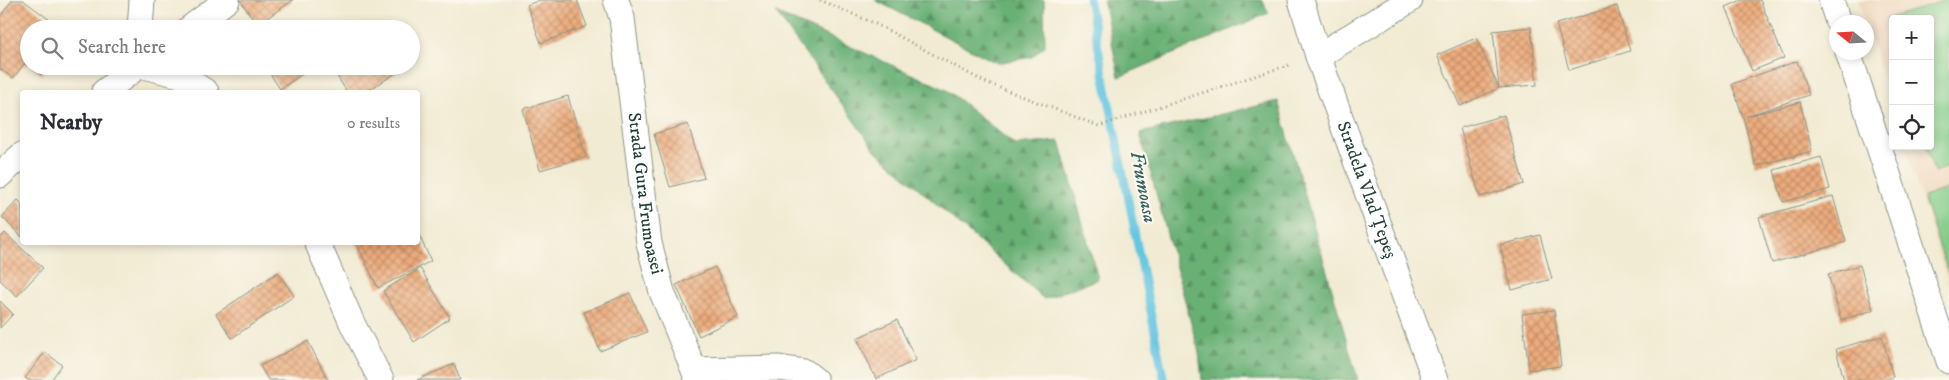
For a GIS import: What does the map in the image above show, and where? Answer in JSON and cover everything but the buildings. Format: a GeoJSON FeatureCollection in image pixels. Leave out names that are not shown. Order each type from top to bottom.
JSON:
{"type":"FeatureCollection","features":[{"type":"Feature","properties":{"kind":"street"},"geometry":{"type":"LineString","coordinates":[[141,20],[142,0]]}},
{"type":"Feature","properties":{"kind":"street"},"geometry":{"type":"LineString","coordinates":[[201,20],[227,0]]}},
{"type":"Feature","properties":{"kind":"street","name":"Strada Gura Frumoasei"},"geometry":{"type":"LineString","coordinates":[[616,0],[622,18],[649,243],[662,292],[696,375]]}},
{"type":"Feature","properties":{"kind":"street","name":"Stradela Vlad Țepeş"},"geometry":{"type":"LineString","coordinates":[[1301,0],[1318,56],[1435,380]]}},
{"type":"Feature","properties":{"kind":"street"},"geometry":{"type":"LineString","coordinates":[[1318,56],[1410,0]]}},
{"type":"Feature","properties":{"kind":"street"},"geometry":{"type":"LineString","coordinates":[[1831,0],[1836,15]]}},
{"type":"Feature","properties":{"kind":"street"},"geometry":{"type":"LineString","coordinates":[[1851,60],[1949,361]]}},
{"type":"Feature","properties":{"kind":"street"},"geometry":{"type":"LineString","coordinates":[[107,90],[126,75]]}},
{"type":"Feature","properties":{"kind":"street"},"geometry":{"type":"LineString","coordinates":[[180,75],[203,90]]}},
{"type":"Feature","properties":{"kind":"street"},"geometry":{"type":"LineString","coordinates":[[0,175],[20,157]]}},
{"type":"Feature","properties":{"kind":"street"},"geometry":{"type":"LineString","coordinates":[[318,245],[352,323],[381,380]]}},
{"type":"Feature","properties":{"kind":"street"},"geometry":{"type":"LineString","coordinates":[[696,375],[779,368],[805,372],[815,380]]}},
{"type":"Feature","properties":{"kind":"path"},"geometry":{"type":"LineString","coordinates":[[820,0],[874,23],[985,82],[1100,126],[1318,56]]}},
{"type":"Feature","properties":{"kind":"shaded area"},"geometry":{"type":"Polygon","coordinates":[[[1858,0],[1949,0],[1949,286],[1906,150],[1934,150],[1934,15],[1889,15],[1889,97],[1874,50],[1874,15],[1863,15],[1858,0]]]}},
{"type":"Feature","properties":{"kind":"green space"},"geometry":{"type":"Polygon","coordinates":[[[875,0],[1044,0],[1045,46],[1032,57],[997,63],[875,0]]]}},
{"type":"Feature","properties":{"kind":"green space"},"geometry":{"type":"Polygon","coordinates":[[[1103,0],[1262,0],[1269,13],[1119,77],[1103,0]]]}},
{"type":"Feature","properties":{"kind":"green space"},"geometry":{"type":"Polygon","coordinates":[[[1949,0],[1949,167],[1934,172],[1927,150],[1934,150],[1934,15],[1899,15],[1949,0]]]}},
{"type":"Feature","properties":{"kind":"green space"},"geometry":{"type":"Polygon","coordinates":[[[776,13],[947,90],[1015,145],[1060,141],[1098,279],[1044,299],[875,150],[776,13]]]}},
{"type":"Feature","properties":{"kind":"green space"},"geometry":{"type":"Polygon","coordinates":[[[1278,101],[1358,380],[1202,380],[1199,353],[1140,133],[1278,101]]]}},
{"type":"Feature","properties":{"kind":"green space"},"geometry":{"type":"Polygon","coordinates":[[[1949,188],[1949,276],[1923,197],[1949,188]]]}},
{"type":"Feature","properties":{"kind":"waterway","name":"Frumoasa"},"geometry":{"type":"LineString","coordinates":[[1089,0],[1164,380]]}}]}
